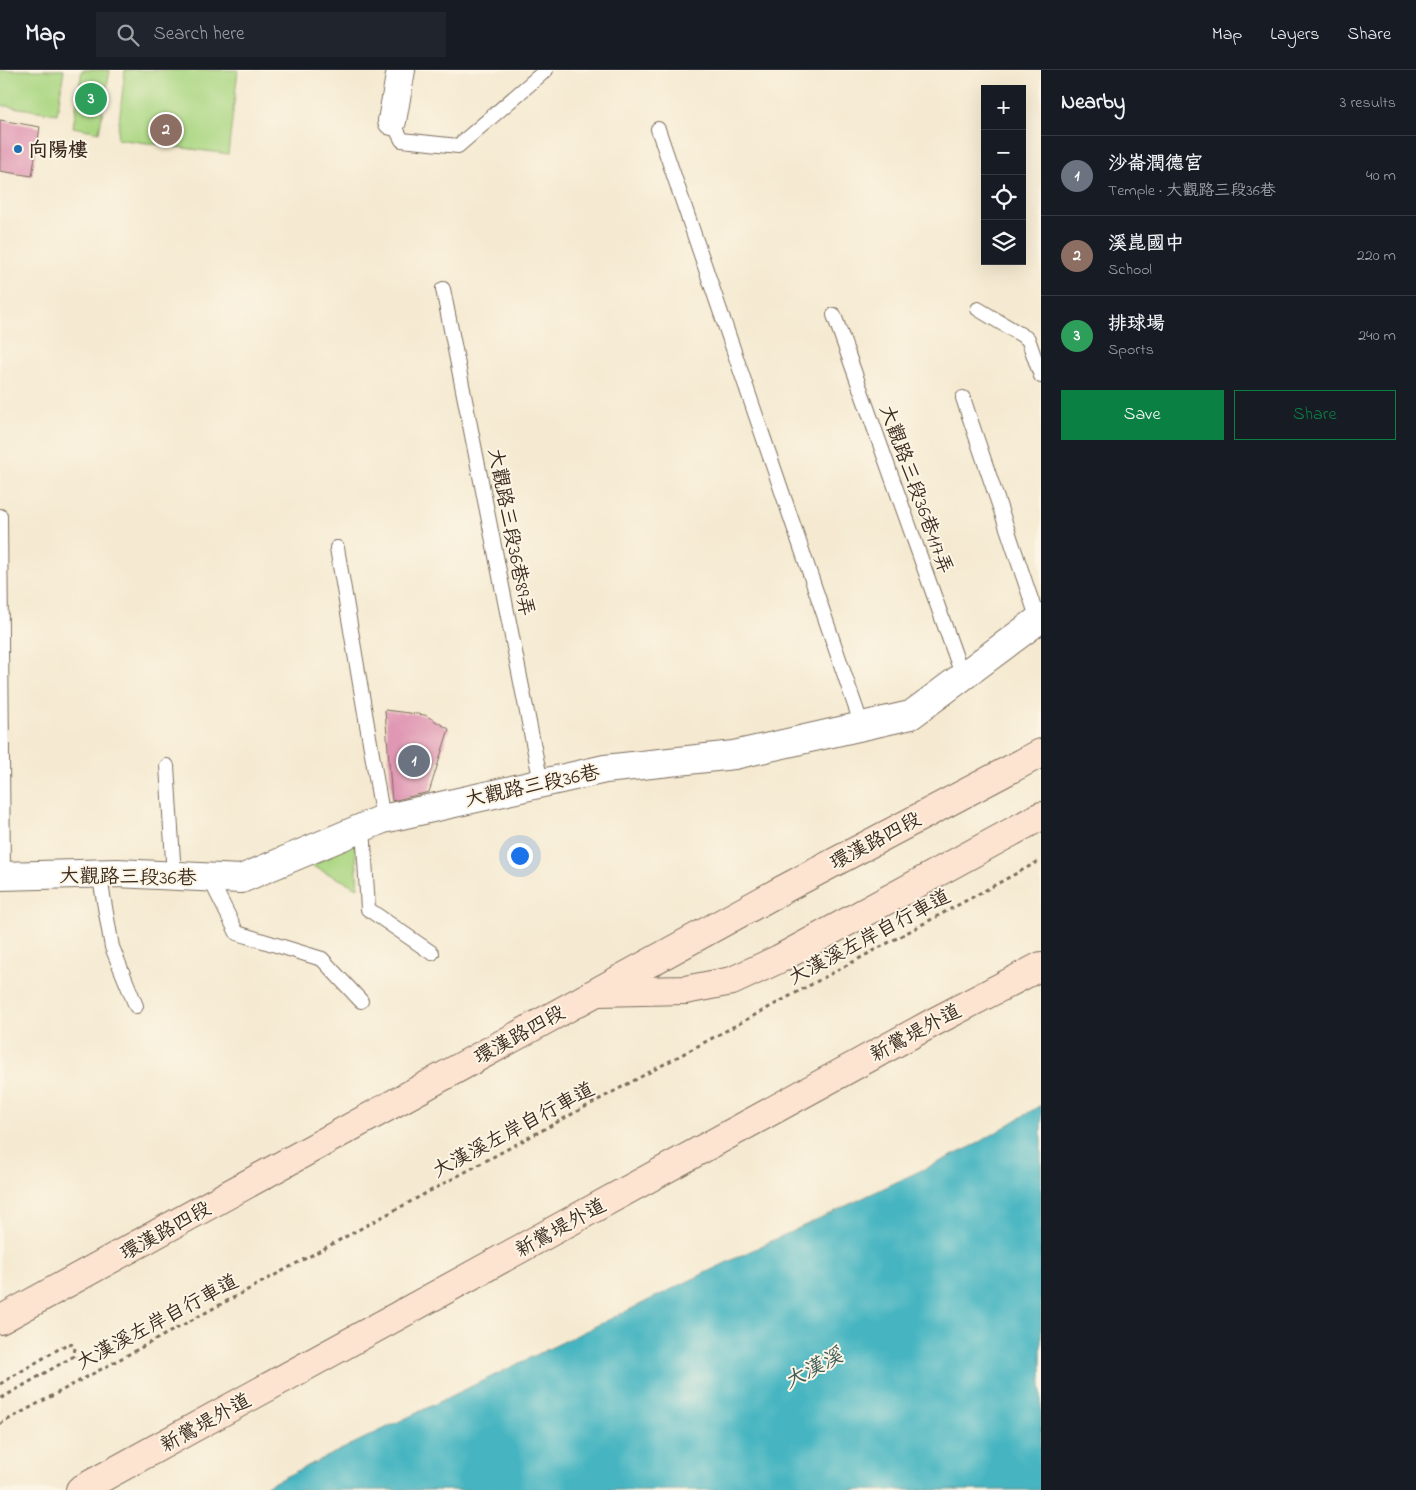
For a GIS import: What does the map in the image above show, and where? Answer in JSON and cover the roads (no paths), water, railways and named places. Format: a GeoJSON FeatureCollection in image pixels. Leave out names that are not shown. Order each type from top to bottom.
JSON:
{"type":"FeatureCollection","features":[{"type":"Feature","properties":{"kind":"street"},"geometry":{"type":"LineString","coordinates":[[392,121],[401,70]]}},
{"type":"Feature","properties":{"kind":"street","name":"大觀路三段36巷"},"geometry":{"type":"LineString","coordinates":[[2,876],[100,873],[241,879],[373,823],[605,769],[734,755],[911,715],[1040,619]]}},
{"type":"Feature","properties":{"kind":"street","name":"環漢路四段"},"geometry":{"type":"LineString","coordinates":[[0,1320],[782,890],[1041,753]]}},
{"type":"Feature","properties":{"kind":"street"},"geometry":{"type":"LineString","coordinates":[[595,992],[685,990],[732,981],[779,958],[1041,816]]}},
{"type":"Feature","properties":{"kind":"street","name":"新鶯堤外道"},"geometry":{"type":"LineString","coordinates":[[80,1490],[925,1026],[1041,966]]}},
{"type":"Feature","properties":{"kind":"lane"},"geometry":{"type":"LineString","coordinates":[[392,121],[402,140],[458,146],[546,70]]}},
{"type":"Feature","properties":{"kind":"lane"},"geometry":{"type":"LineString","coordinates":[[658,129],[862,726]]}},
{"type":"Feature","properties":{"kind":"lane","name":"大觀路三段36巷89弄"},"geometry":{"type":"LineString","coordinates":[[444,289],[541,783]]}},
{"type":"Feature","properties":{"kind":"lane"},"geometry":{"type":"LineString","coordinates":[[978,309],[1028,338],[1041,376]]}},
{"type":"Feature","properties":{"kind":"lane","name":"大觀路三段36巷117弄"},"geometry":{"type":"LineString","coordinates":[[834,315],[963,677]]}},
{"type":"Feature","properties":{"kind":"lane"},"geometry":{"type":"LineString","coordinates":[[964,398],[1040,619]]}},
{"type":"Feature","properties":{"kind":"lane"},"geometry":{"type":"LineString","coordinates":[[0,516],[2,876]]}},
{"type":"Feature","properties":{"kind":"lane"},"geometry":{"type":"LineString","coordinates":[[337,548],[373,823],[368,908],[432,954]]}},
{"type":"Feature","properties":{"kind":"lane"},"geometry":{"type":"LineString","coordinates":[[167,766],[174,876]]}},
{"type":"Feature","properties":{"kind":"lane"},"geometry":{"type":"LineString","coordinates":[[100,873],[112,947],[136,1006]]}},
{"type":"Feature","properties":{"kind":"lane"},"geometry":{"type":"LineString","coordinates":[[209,878],[236,933],[322,959],[361,1001]]}},
{"type":"Feature","properties":{"kind":"water","name":"大漢溪"},"geometry":{"type":"Polygon","coordinates":[[[1041,1105],[1041,1490],[258,1490],[742,1255],[977,1144],[1041,1105]]]}},
{"type":"Feature","properties":{"kind":"place","name":"排球場"},"geometry":{"type":"Point","coordinates":[91,99]}},
{"type":"Feature","properties":{"kind":"place","name":"溪崑國中"},"geometry":{"type":"Point","coordinates":[166,130]}},
{"type":"Feature","properties":{"kind":"place","name":"向陽樓"},"geometry":{"type":"Point","coordinates":[18,149]}},
{"type":"Feature","properties":{"kind":"place","name":"沙崙潤德宮"},"geometry":{"type":"Point","coordinates":[414,761]}}]}
